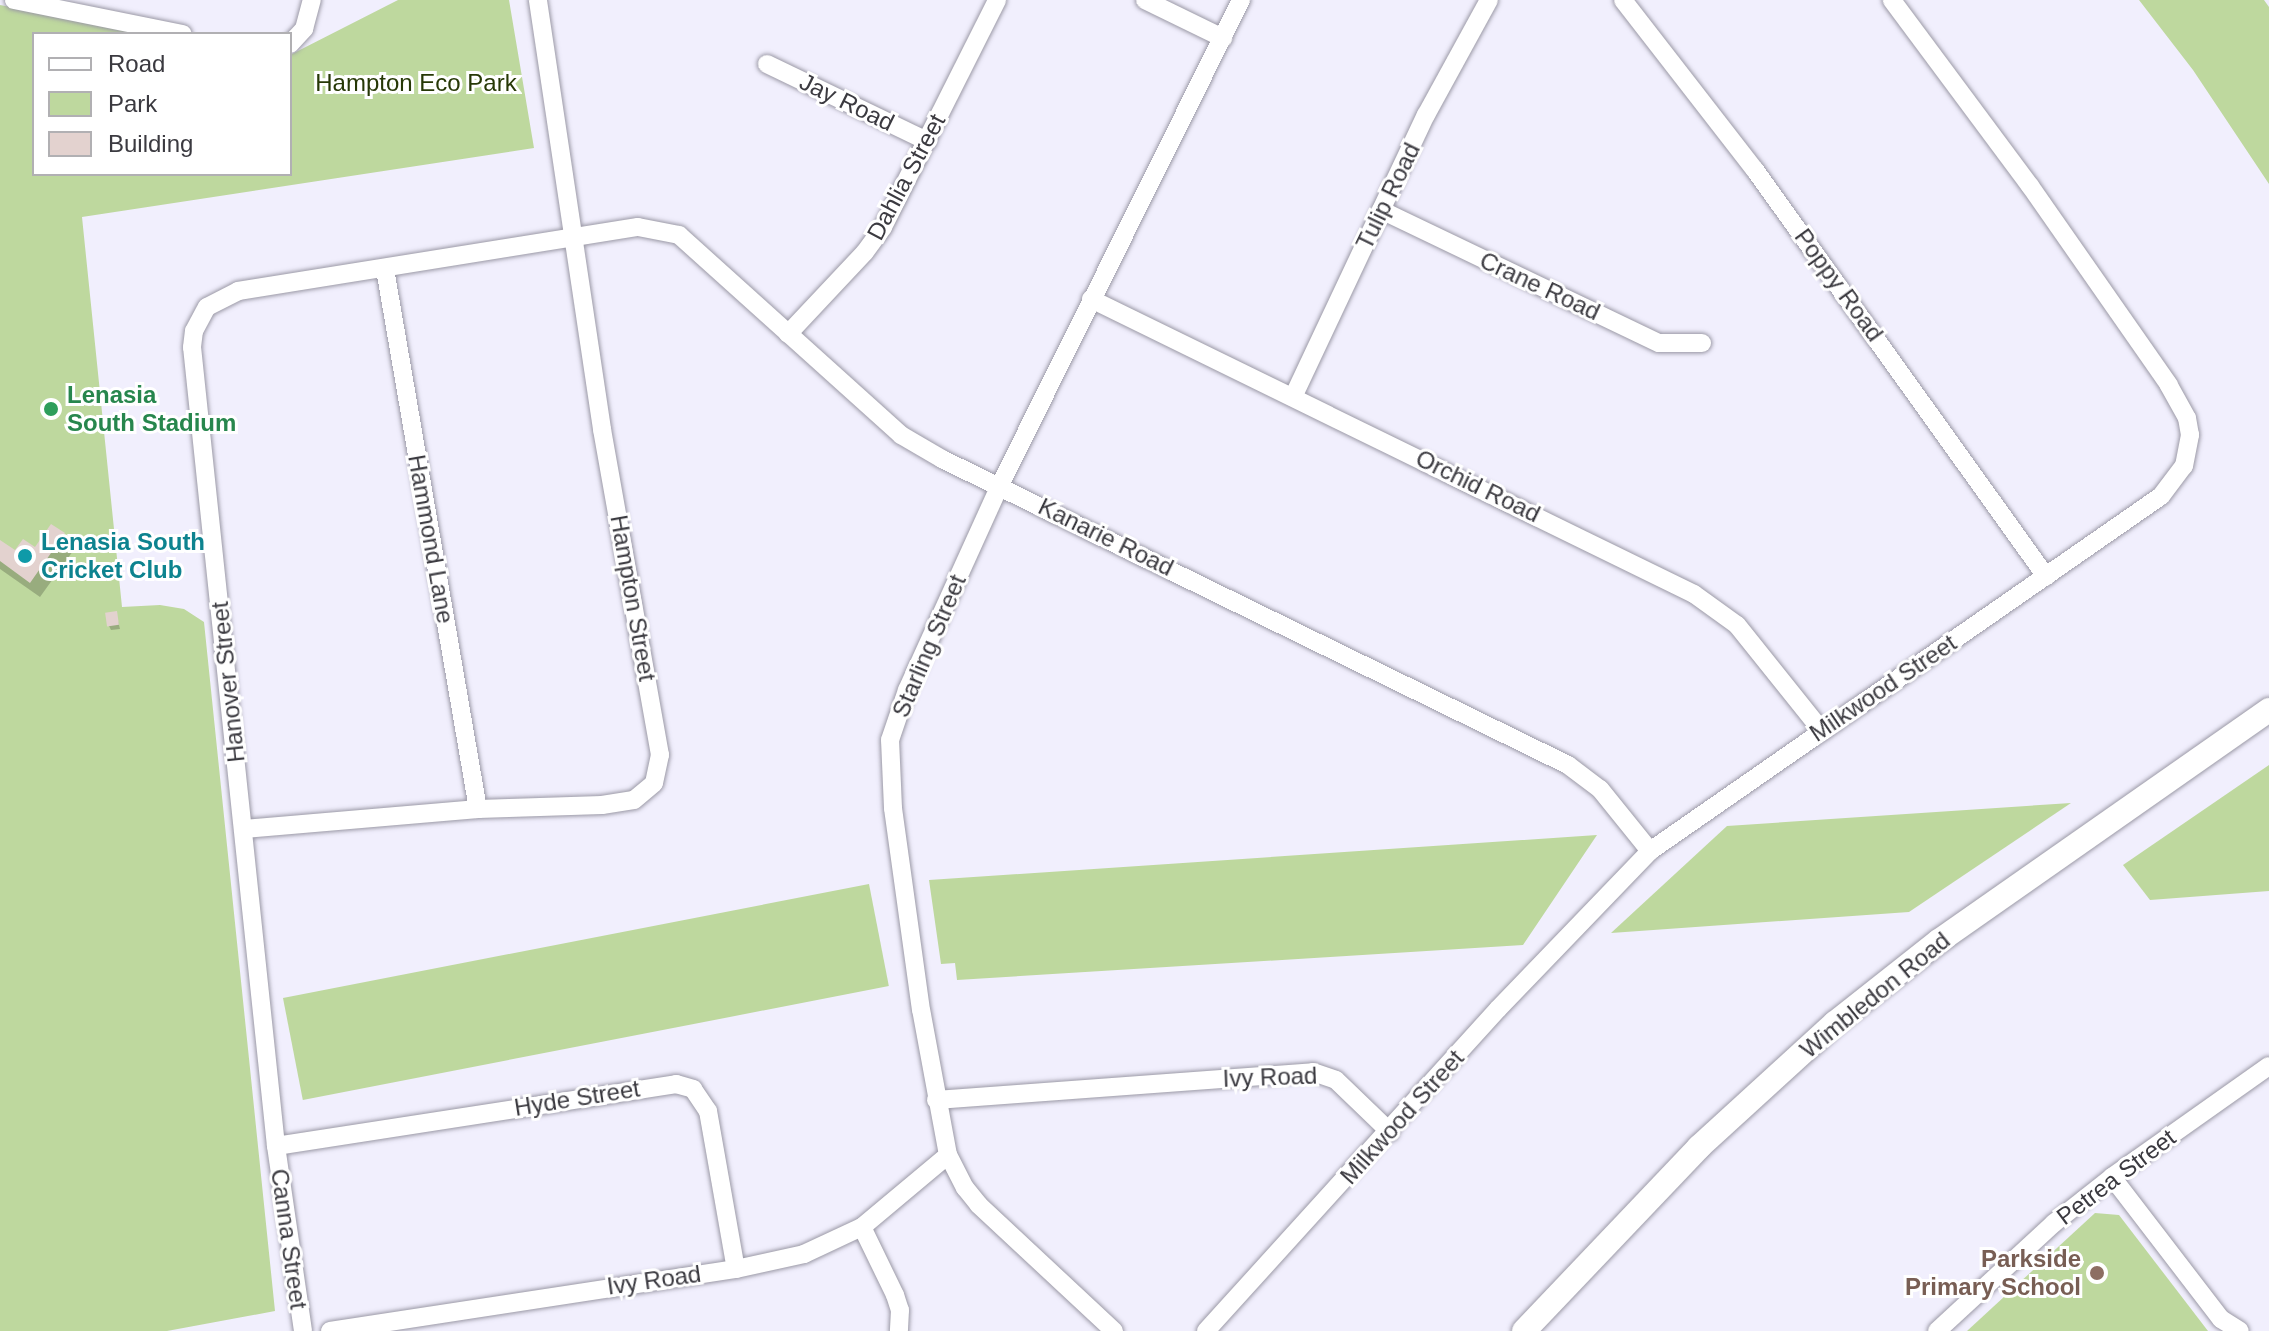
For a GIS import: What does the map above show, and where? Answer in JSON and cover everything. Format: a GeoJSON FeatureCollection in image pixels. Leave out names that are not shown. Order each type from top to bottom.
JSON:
{"type":"FeatureCollection","features":[{"type":"Feature","properties":{"kind":"street"},"geometry":{"type":"LineString","coordinates":[[14,0],[84,7],[176,32]]}},
{"type":"Feature","properties":{"kind":"street"},"geometry":{"type":"LineString","coordinates":[[292,42],[304,29],[312,0]]}},
{"type":"Feature","properties":{"kind":"street","name":"Hampton Street"},"geometry":{"type":"LineString","coordinates":[[244,829],[478,809],[622,803],[645,794],[654,783],[659,769],[660,755],[602,429],[538,0]]}},
{"type":"Feature","properties":{"kind":"street","name":"Dahlia Street"},"geometry":{"type":"LineString","coordinates":[[788,334],[865,252],[883,227],[997,0]]}},
{"type":"Feature","properties":{"kind":"street"},"geometry":{"type":"LineString","coordinates":[[1145,0],[1223,38]]}},
{"type":"Feature","properties":{"kind":"street","name":"Starling Street"},"geometry":{"type":"LineString","coordinates":[[1114,1331],[979,1205],[965,1188],[948,1155],[936,1100],[893,808],[890,740],[907,690],[1000,485],[1241,0]]}},
{"type":"Feature","properties":{"kind":"street","name":"Tulip Road"},"geometry":{"type":"LineString","coordinates":[[1294,395],[1426,115],[1489,0]]}},
{"type":"Feature","properties":{"kind":"street","name":"Poppy Road"},"geometry":{"type":"LineString","coordinates":[[1623,0],[1773,194],[2046,576]]}},
{"type":"Feature","properties":{"kind":"street","name":"Milkwood Street"},"geometry":{"type":"LineString","coordinates":[[1206,1331],[1390,1132],[1498,1009],[1650,851],[2161,496],[2174,483],[2189,451],[2187,418],[2169,385],[2030,186],[1892,0]]}},
{"type":"Feature","properties":{"kind":"street","name":"Jay Road"},"geometry":{"type":"LineString","coordinates":[[767,64],[927,141]]}},
{"type":"Feature","properties":{"kind":"street","name":"Crane Road"},"geometry":{"type":"LineString","coordinates":[[1381,210],[1659,343],[1702,343]]}},
{"type":"Feature","properties":{"kind":"street","name":"Kanarie Road"},"geometry":{"type":"LineString","coordinates":[[573,238],[638,227],[679,235],[901,435],[1568,765],[1600,789],[1650,851]]}},
{"type":"Feature","properties":{"kind":"street","name":"Hanover Street"},"geometry":{"type":"LineString","coordinates":[[276,1146],[194,369],[194,331],[207,307],[238,291],[573,238]]}},
{"type":"Feature","properties":{"kind":"street","name":"Hammond Lane"},"geometry":{"type":"LineString","coordinates":[[385,269],[478,809]]}},
{"type":"Feature","properties":{"kind":"street","name":"Orchid Road"},"geometry":{"type":"LineString","coordinates":[[1091,299],[1294,395],[1705,600],[1737,625],[1821,730]]}},
{"type":"Feature","properties":{"kind":"street","name":"Wimbledon Road"},"geometry":{"type":"LineString","coordinates":[[1524,1331],[1699,1147],[1835,1023],[1939,941],[2269,710]]}},
{"type":"Feature","properties":{"kind":"street","name":"Petrea Street"},"geometry":{"type":"LineString","coordinates":[[1937,1331],[2054,1223],[2112,1177],[2269,1066]]}},
{"type":"Feature","properties":{"kind":"street","name":"Ivy Road"},"geometry":{"type":"LineString","coordinates":[[936,1100],[1313,1072],[1336,1080],[1390,1132]]}},
{"type":"Feature","properties":{"kind":"street","name":"Hyde Street"},"geometry":{"type":"LineString","coordinates":[[276,1146],[676,1084],[693,1089],[708,1111],[736,1269]]}},
{"type":"Feature","properties":{"kind":"street","name":"Canna Street"},"geometry":{"type":"LineString","coordinates":[[276,1146],[303,1331]]}},
{"type":"Feature","properties":{"kind":"street","name":"Ivy Road"},"geometry":{"type":"LineString","coordinates":[[330,1331],[736,1269],[804,1254],[862,1227],[948,1155]]}},
{"type":"Feature","properties":{"kind":"street"},"geometry":{"type":"LineString","coordinates":[[2112,1177],[2221,1319],[2240,1331]]}},
{"type":"Feature","properties":{"kind":"street"},"geometry":{"type":"LineString","coordinates":[[862,1227],[895,1295],[900,1310],[899,1331]]}},
{"type":"Feature","properties":{"kind":"green space","name":"Hampton Eco Park"},"geometry":{"type":"Polygon","coordinates":[[[398,0],[509,0],[534,148],[82,217],[122,607],[160,605],[184,609],[204,622],[275,1311],[167,1331],[0,1331],[0,5],[142,32],[32,32],[32,176],[292,176],[292,54],[398,0]]]}},
{"type":"Feature","properties":{"kind":"green space"},"geometry":{"type":"Polygon","coordinates":[[[2139,0],[2264,0],[2269,7],[2269,184],[2193,70],[2139,0]]]}},
{"type":"Feature","properties":{"kind":"green space"},"geometry":{"type":"Polygon","coordinates":[[[2269,765],[2269,891],[2150,900],[2123,865],[2269,765]]]}},
{"type":"Feature","properties":{"kind":"green space"},"geometry":{"type":"Polygon","coordinates":[[[2071,803],[1909,912],[1611,933],[1727,826],[2071,803]]]}},
{"type":"Feature","properties":{"kind":"green space"},"geometry":{"type":"Polygon","coordinates":[[[1597,835],[1523,945],[957,980],[955,963],[941,964],[929,880],[1597,835]]]}},
{"type":"Feature","properties":{"kind":"green space"},"geometry":{"type":"Polygon","coordinates":[[[869,884],[889,986],[303,1100],[283,998],[869,884]]]}},
{"type":"Feature","properties":{"kind":"green space","name":"Parkside Primary School"},"geometry":{"type":"Polygon","coordinates":[[[2095,1213],[2119,1215],[2208,1331],[1967,1331],[2095,1213]]]}},
{"type":"Feature","properties":{"kind":"building","name":"Lenasia South Cricket Club"},"geometry":{"type":"Polygon","coordinates":[[[51,524],[65,533],[30,583],[0,561],[0,540],[15,550],[23,539],[35,547],[51,524]]]}},
{"type":"Feature","properties":{"kind":"building"},"geometry":{"type":"Polygon","coordinates":[[[117,611],[119,625],[107,627],[105,613],[117,611]]]}},
{"type":"Feature","properties":{"kind":"place","name":"Lenasia South Stadium"},"geometry":{"type":"Point","coordinates":[51,409]}},
{"type":"Feature","properties":{"kind":"place","name":"Lenasia South Cricket Club"},"geometry":{"type":"Point","coordinates":[25,556]}},
{"type":"Feature","properties":{"kind":"place","name":"Parkside Primary School"},"geometry":{"type":"Point","coordinates":[2097,1273]}}]}
